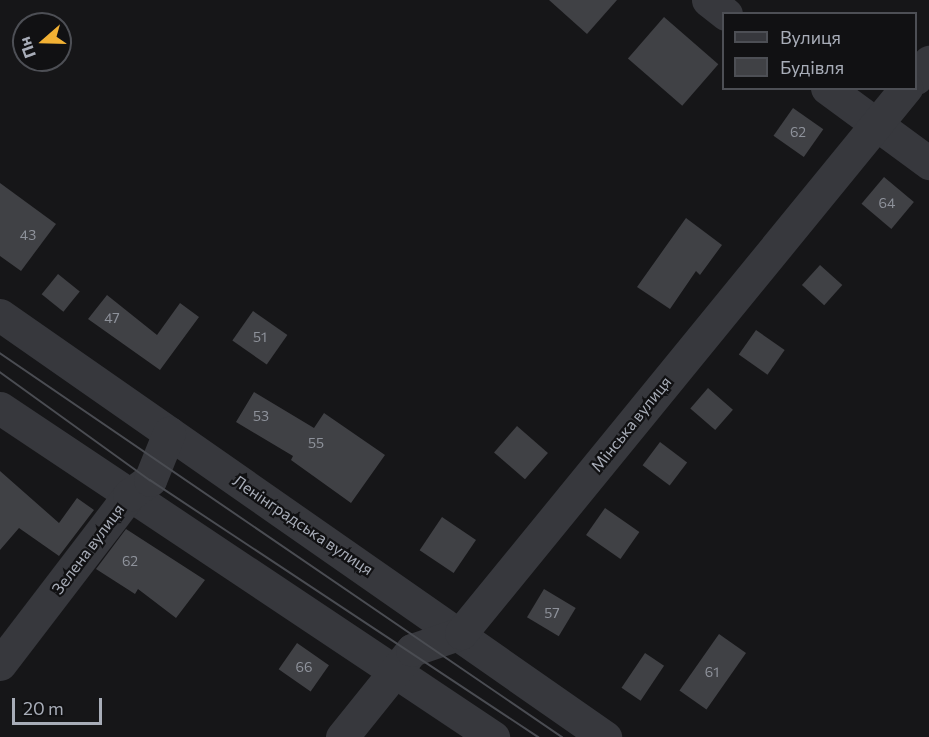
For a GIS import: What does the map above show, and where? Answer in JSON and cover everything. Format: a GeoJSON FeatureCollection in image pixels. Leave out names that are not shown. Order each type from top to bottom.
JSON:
{"type":"FeatureCollection","features":[{"type":"Feature","properties":{"kind":"street"},"geometry":{"type":"LineString","coordinates":[[708,0],[723,12]]}},
{"type":"Feature","properties":{"kind":"street"},"geometry":{"type":"LineString","coordinates":[[917,76],[929,62]]}},
{"type":"Feature","properties":{"kind":"street"},"geometry":{"type":"LineString","coordinates":[[829,90],[929,164]]}},
{"type":"Feature","properties":{"kind":"street","name":"Мінська вулиця"},"geometry":{"type":"LineString","coordinates":[[461,633],[904,90]]}},
{"type":"Feature","properties":{"kind":"street","name":"Ленінградська вулиця"},"geometry":{"type":"LineString","coordinates":[[0,315],[461,633],[605,737]]}},
{"type":"Feature","properties":{"kind":"street"},"geometry":{"type":"LineString","coordinates":[[0,408],[493,737]]}},
{"type":"Feature","properties":{"kind":"street","name":"Зелена вулиця"},"geometry":{"type":"LineString","coordinates":[[0,664],[129,495],[150,480],[169,433]]}},
{"type":"Feature","properties":{"kind":"street"},"geometry":{"type":"LineString","coordinates":[[342,737],[412,650],[461,633]]}},
{"type":"Feature","properties":{"kind":"building"},"geometry":{"type":"Polygon","coordinates":[[[549,0],[617,0],[587,34],[549,0]]]}},
{"type":"Feature","properties":{"kind":"building"},"geometry":{"type":"Polygon","coordinates":[[[664,17],[718,64],[682,106],[628,59],[664,17]]]}},
{"type":"Feature","properties":{"kind":"building"},"geometry":{"type":"Polygon","coordinates":[[[793,108],[823,129],[804,157],[773,136],[793,108]]]}},
{"type":"Feature","properties":{"kind":"building"},"geometry":{"type":"Polygon","coordinates":[[[884,177],[914,202],[891,229],[862,204],[884,177]]]}},
{"type":"Feature","properties":{"kind":"building"},"geometry":{"type":"Polygon","coordinates":[[[0,183],[56,224],[21,271],[0,256],[0,183]]]}},
{"type":"Feature","properties":{"kind":"building"},"geometry":{"type":"Polygon","coordinates":[[[686,218],[722,245],[700,275],[696,271],[670,309],[637,287],[686,218]]]}},
{"type":"Feature","properties":{"kind":"building"},"geometry":{"type":"Polygon","coordinates":[[[820,265],[842,285],[824,305],[802,285],[820,265]]]}},
{"type":"Feature","properties":{"kind":"building"},"geometry":{"type":"Polygon","coordinates":[[[58,274],[80,292],[63,312],[42,294],[58,274]]]}},
{"type":"Feature","properties":{"kind":"building"},"geometry":{"type":"Polygon","coordinates":[[[107,295],[157,335],[180,303],[199,317],[160,370],[88,319],[107,295]]]}},
{"type":"Feature","properties":{"kind":"building"},"geometry":{"type":"Polygon","coordinates":[[[253,311],[287,335],[267,365],[232,340],[253,311]]]}},
{"type":"Feature","properties":{"kind":"building"},"geometry":{"type":"Polygon","coordinates":[[[756,330],[785,350],[767,375],[739,355],[756,330]]]}},
{"type":"Feature","properties":{"kind":"building"},"geometry":{"type":"Polygon","coordinates":[[[708,388],[733,410],[715,430],[690,408],[708,388]]]}},
{"type":"Feature","properties":{"kind":"building"},"geometry":{"type":"Polygon","coordinates":[[[254,392],[314,428],[324,413],[385,455],[351,503],[291,460],[293,456],[236,422],[254,392]]]}},
{"type":"Feature","properties":{"kind":"building"},"geometry":{"type":"Polygon","coordinates":[[[517,426],[548,453],[525,479],[494,452],[517,426]]]}},
{"type":"Feature","properties":{"kind":"building"},"geometry":{"type":"Polygon","coordinates":[[[660,442],[687,462],[670,486],[643,465],[660,442]]]}},
{"type":"Feature","properties":{"kind":"building"},"geometry":{"type":"Polygon","coordinates":[[[0,471],[59,523],[77,498],[94,510],[59,556],[19,528],[0,550],[0,471]]]}},
{"type":"Feature","properties":{"kind":"building"},"geometry":{"type":"Polygon","coordinates":[[[605,508],[639,532],[620,559],[586,535],[605,508]]]}},
{"type":"Feature","properties":{"kind":"building"},"geometry":{"type":"Polygon","coordinates":[[[442,517],[476,540],[454,573],[420,550],[442,517]]]}},
{"type":"Feature","properties":{"kind":"building"},"geometry":{"type":"Polygon","coordinates":[[[126,529],[205,580],[176,618],[138,589],[135,594],[96,569],[126,529]]]}},
{"type":"Feature","properties":{"kind":"building"},"geometry":{"type":"Polygon","coordinates":[[[544,589],[576,608],[559,636],[527,617],[544,589]]]}},
{"type":"Feature","properties":{"kind":"building"},"geometry":{"type":"Polygon","coordinates":[[[719,634],[746,653],[706,709],[679,691],[719,634]]]}},
{"type":"Feature","properties":{"kind":"building"},"geometry":{"type":"Polygon","coordinates":[[[297,643],[329,665],[311,692],[279,669],[297,643]]]}},
{"type":"Feature","properties":{"kind":"building"},"geometry":{"type":"Polygon","coordinates":[[[645,653],[664,666],[641,701],[622,688],[645,653]]]}},
{"type":"Feature","properties":{"kind":"tram line"},"geometry":{"type":"LineString","coordinates":[[0,353],[562,737]]}},
{"type":"Feature","properties":{"kind":"tram line"},"geometry":{"type":"LineString","coordinates":[[0,372],[150,480],[539,737]]}}]}
